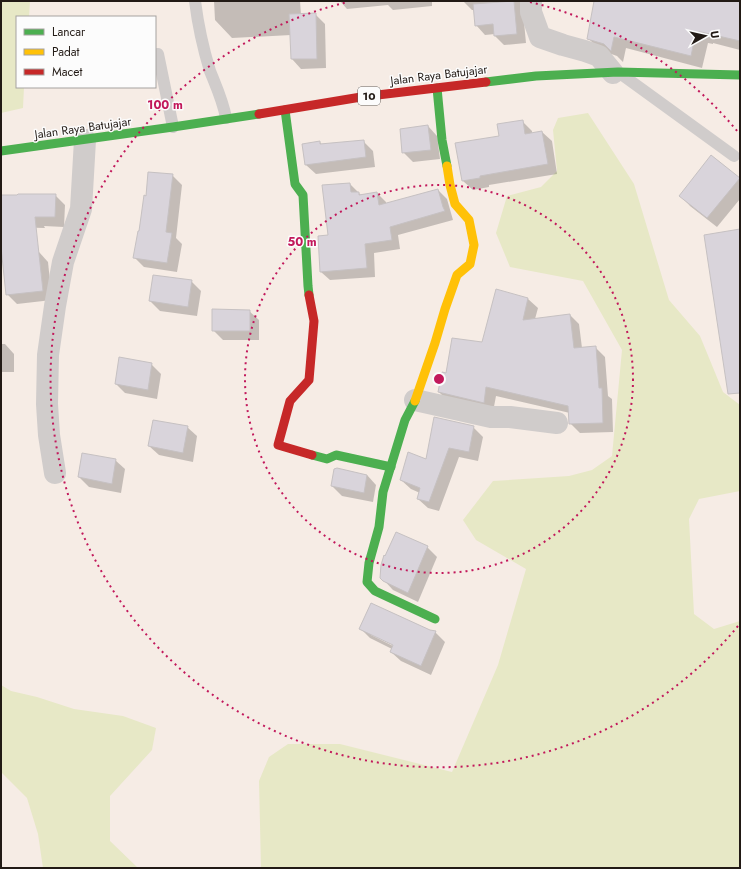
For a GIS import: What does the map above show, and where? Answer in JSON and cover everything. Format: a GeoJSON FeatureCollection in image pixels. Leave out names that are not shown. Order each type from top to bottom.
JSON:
{"type":"FeatureCollection","features":[{"type":"Feature","properties":{"kind":"main road","name":"Jalan Raya Batujajar"},"geometry":{"type":"LineString","coordinates":[[1,150],[174,127],[361,97],[536,76],[615,72],[740,75]]}},
{"type":"Feature","properties":{"kind":"main road"},"geometry":{"type":"LineString","coordinates":[[435,619],[375,591],[367,582],[369,563],[379,527],[383,492],[405,420],[415,400],[457,275],[470,264],[474,245],[469,220],[455,204],[450,185],[442,140],[437,88]]}},
{"type":"Feature","properties":{"kind":"main road"},"geometry":{"type":"LineString","coordinates":[[286,110],[295,184],[303,195],[308,286],[314,321],[309,380],[290,401],[278,445],[327,459],[336,455],[391,467]]}},
{"type":"Feature","properties":{"kind":"street"},"geometry":{"type":"LineString","coordinates":[[531,1],[531,12],[540,37],[599,56],[615,72]]}},
{"type":"Feature","properties":{"kind":"street"},"geometry":{"type":"LineString","coordinates":[[55,473],[49,435],[47,404],[48,355],[54,306],[63,262],[81,209],[84,140]]}},
{"type":"Feature","properties":{"kind":"street"},"geometry":{"type":"LineString","coordinates":[[415,400],[491,417],[510,417],[557,422]]}},
{"type":"Feature","properties":{"kind":"lane"},"geometry":{"type":"LineString","coordinates":[[195,1],[200,33],[210,70],[226,118]]}},
{"type":"Feature","properties":{"kind":"lane"},"geometry":{"type":"LineString","coordinates":[[158,54],[174,127]]}},
{"type":"Feature","properties":{"kind":"lane"},"geometry":{"type":"LineString","coordinates":[[615,72],[734,156]]}},
{"type":"Feature","properties":{"kind":"green space"},"geometry":{"type":"Polygon","coordinates":[[[1,1],[30,1],[29,16],[16,16],[16,88],[24,88],[23,108],[1,113],[1,1]]]}},
{"type":"Feature","properties":{"kind":"green space"},"geometry":{"type":"Polygon","coordinates":[[[588,113],[634,184],[669,300],[700,336],[723,392],[740,405],[740,491],[699,499],[689,519],[694,614],[714,629],[740,621],[740,868],[261,868],[259,781],[269,757],[288,744],[340,744],[452,772],[498,665],[526,569],[476,540],[463,520],[493,481],[569,476],[592,470],[612,456],[622,350],[583,281],[510,267],[496,233],[507,196],[541,187],[557,171],[553,130],[558,118],[588,113]]]}},
{"type":"Feature","properties":{"kind":"green space"},"geometry":{"type":"Polygon","coordinates":[[[1,685],[11,691],[37,697],[74,709],[123,716],[156,728],[152,750],[110,796],[110,841],[138,868],[43,868],[38,834],[27,798],[1,772],[1,685]]]}},
{"type":"Feature","properties":{"kind":"building"},"geometry":{"type":"Polygon","coordinates":[[[514,1],[517,34],[494,36],[493,24],[475,26],[473,4],[514,1]]]}},
{"type":"Feature","properties":{"kind":"building"},"geometry":{"type":"Polygon","coordinates":[[[594,1],[740,1],[740,41],[696,32],[691,56],[614,37],[611,51],[604,44],[587,39],[594,1]]]}},
{"type":"Feature","properties":{"kind":"building"},"geometry":{"type":"Polygon","coordinates":[[[316,13],[317,59],[291,59],[289,14],[316,13]]]}},
{"type":"Feature","properties":{"kind":"building"},"geometry":{"type":"Polygon","coordinates":[[[523,120],[525,134],[542,131],[548,164],[480,176],[480,178],[462,181],[455,143],[499,136],[497,124],[523,120]]]}},
{"type":"Feature","properties":{"kind":"building"},"geometry":{"type":"Polygon","coordinates":[[[428,125],[431,150],[402,153],[400,129],[428,125]]]}},
{"type":"Feature","properties":{"kind":"building"},"geometry":{"type":"Polygon","coordinates":[[[364,140],[366,157],[305,165],[302,144],[320,141],[320,144],[364,140]]]}},
{"type":"Feature","properties":{"kind":"building"},"geometry":{"type":"Polygon","coordinates":[[[711,155],[740,178],[707,218],[679,196],[711,155]]]}},
{"type":"Feature","properties":{"kind":"building"},"geometry":{"type":"Polygon","coordinates":[[[148,172],[173,174],[166,232],[172,233],[167,263],[133,258],[139,231],[144,195],[146,196],[148,172]]]}},
{"type":"Feature","properties":{"kind":"building"},"geometry":{"type":"Polygon","coordinates":[[[350,183],[351,192],[359,192],[359,195],[377,192],[379,205],[438,189],[445,211],[390,227],[392,240],[365,244],[367,268],[320,272],[318,236],[328,235],[322,185],[350,183]]]}},
{"type":"Feature","properties":{"kind":"building"},"geometry":{"type":"Polygon","coordinates":[[[56,194],[55,217],[35,217],[43,291],[6,295],[1,247],[1,195],[56,194]]]}},
{"type":"Feature","properties":{"kind":"building"},"geometry":{"type":"Polygon","coordinates":[[[740,229],[740,393],[728,394],[704,235],[740,229]]]}},
{"type":"Feature","properties":{"kind":"building"},"geometry":{"type":"Polygon","coordinates":[[[153,275],[192,280],[188,307],[149,301],[153,275]]]}},
{"type":"Feature","properties":{"kind":"building"},"geometry":{"type":"Polygon","coordinates":[[[496,289],[528,298],[523,320],[570,314],[574,348],[596,346],[599,388],[602,388],[603,423],[569,424],[568,406],[486,387],[484,403],[438,392],[442,372],[446,373],[452,338],[482,342],[496,289]]]}},
{"type":"Feature","properties":{"kind":"building"},"geometry":{"type":"Polygon","coordinates":[[[212,309],[250,310],[250,331],[212,331],[212,309]]]}},
{"type":"Feature","properties":{"kind":"building"},"geometry":{"type":"Polygon","coordinates":[[[119,357],[152,363],[148,390],[115,384],[119,357]]]}},
{"type":"Feature","properties":{"kind":"building"},"geometry":{"type":"Polygon","coordinates":[[[434,417],[474,426],[469,452],[449,448],[429,502],[417,499],[420,488],[400,480],[408,452],[426,459],[434,417]]]}},
{"type":"Feature","properties":{"kind":"building"},"geometry":{"type":"Polygon","coordinates":[[[153,420],[188,426],[183,453],[148,446],[153,420]]]}},
{"type":"Feature","properties":{"kind":"building"},"geometry":{"type":"Polygon","coordinates":[[[82,453],[116,459],[112,484],[78,477],[82,453]]]}},
{"type":"Feature","properties":{"kind":"building"},"geometry":{"type":"Polygon","coordinates":[[[337,468],[367,475],[364,493],[331,486],[334,469],[337,468]]]}},
{"type":"Feature","properties":{"kind":"building"},"geometry":{"type":"Polygon","coordinates":[[[396,532],[428,546],[408,593],[383,581],[380,578],[381,565],[384,555],[385,556],[396,532]]]}},
{"type":"Feature","properties":{"kind":"building"},"geometry":{"type":"Polygon","coordinates":[[[371,603],[430,630],[436,631],[421,666],[390,652],[393,645],[359,629],[371,603]]]}},
{"type":"Feature","properties":{"kind":"traffic: fast"},"geometry":{"type":"LineString","coordinates":[[486,82],[536,76],[618,72],[740,75]]}},
{"type":"Feature","properties":{"kind":"traffic: fast"},"geometry":{"type":"LineString","coordinates":[[437,88],[442,140],[447,166]]}},
{"type":"Feature","properties":{"kind":"traffic: fast"},"geometry":{"type":"LineString","coordinates":[[285,110],[295,184],[303,195],[309,295]]}},
{"type":"Feature","properties":{"kind":"traffic: fast"},"geometry":{"type":"LineString","coordinates":[[1,151],[259,114]]}},
{"type":"Feature","properties":{"kind":"traffic: fast"},"geometry":{"type":"LineString","coordinates":[[415,401],[405,420],[383,492],[379,527],[369,563],[367,582],[375,591],[435,619]]}},
{"type":"Feature","properties":{"kind":"traffic: fast"},"geometry":{"type":"LineString","coordinates":[[312,455],[327,459],[336,455],[391,467]]}},
{"type":"Feature","properties":{"kind":"traffic: slow"},"geometry":{"type":"LineString","coordinates":[[415,401],[457,275],[470,264],[474,245],[469,220],[455,204],[447,166]]}},
{"type":"Feature","properties":{"kind":"traffic: jam"},"geometry":{"type":"LineString","coordinates":[[259,114],[361,97],[486,82]]}},
{"type":"Feature","properties":{"kind":"traffic: jam"},"geometry":{"type":"LineString","coordinates":[[309,295],[314,321],[309,380],[290,401],[278,445],[312,455]]}}]}
